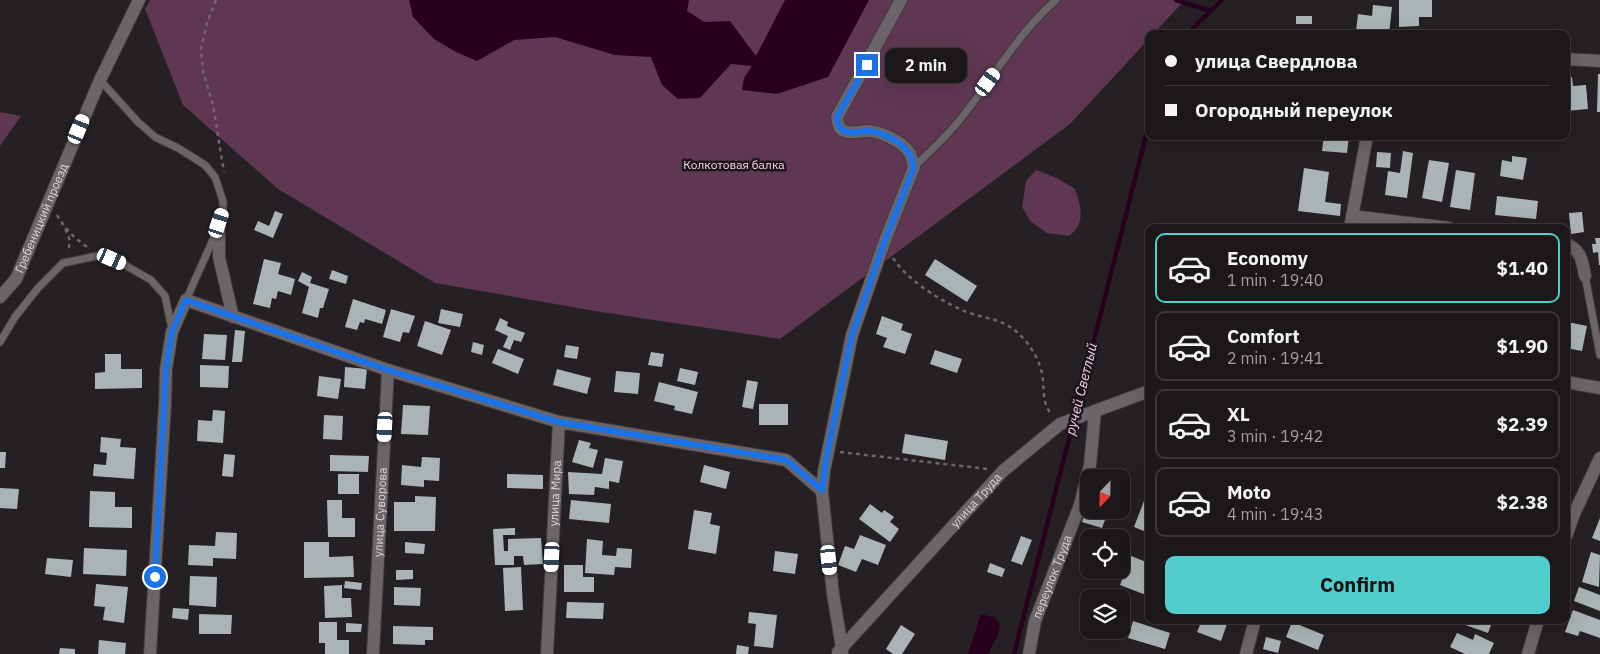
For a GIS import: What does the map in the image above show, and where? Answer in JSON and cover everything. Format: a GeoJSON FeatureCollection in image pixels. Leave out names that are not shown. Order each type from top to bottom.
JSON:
{"type":"FeatureCollection","features":[{"type":"Feature","properties":{"kind":"street","name":"Гребеницкий проезд"},"geometry":{"type":"LineString","coordinates":[[0,297],[16,280],[100,80],[139,0]]}},
{"type":"Feature","properties":{"kind":"street"},"geometry":{"type":"LineString","coordinates":[[840,652],[822,490],[828,450],[852,335],[884,243],[914,167],[908,150],[881,134],[868,131],[854,133],[844,131],[838,125],[837,117],[901,0]]}},
{"type":"Feature","properties":{"kind":"street"},"geometry":{"type":"LineString","coordinates":[[1570,59],[1600,61]]}},
{"type":"Feature","properties":{"kind":"street"},"geometry":{"type":"LineString","coordinates":[[1366,140],[1351,222],[1384,224]]}},
{"type":"Feature","properties":{"kind":"street"},"geometry":{"type":"LineString","coordinates":[[219,223],[219,257],[233,317]]}},
{"type":"Feature","properties":{"kind":"street"},"geometry":{"type":"LineString","coordinates":[[1570,246],[1574,247],[1581,257],[1585,276]]}},
{"type":"Feature","properties":{"kind":"street"},"geometry":{"type":"LineString","coordinates":[[150,654],[166,404],[166,369],[172,332],[186,300],[388,370],[558,422],[786,460],[822,490]]}},
{"type":"Feature","properties":{"kind":"street","name":"улица Суворова"},"geometry":{"type":"LineString","coordinates":[[373,654],[388,370]]}},
{"type":"Feature","properties":{"kind":"street"},"geometry":{"type":"LineString","coordinates":[[1570,383],[1600,388]]}},
{"type":"Feature","properties":{"kind":"street","name":"улица Труда"},"geometry":{"type":"LineString","coordinates":[[840,652],[1003,471],[1062,424],[1145,392]]}},
{"type":"Feature","properties":{"kind":"street","name":"переулок Труда"},"geometry":{"type":"LineString","coordinates":[[1029,654],[1035,621],[1080,505],[1090,465],[1095,411]]}},
{"type":"Feature","properties":{"kind":"street","name":"улица Мира"},"geometry":{"type":"LineString","coordinates":[[547,654],[558,422]]}},
{"type":"Feature","properties":{"kind":"street"},"geometry":{"type":"LineString","coordinates":[[1570,525],[1600,458]]}},
{"type":"Feature","properties":{"kind":"street"},"geometry":{"type":"LineString","coordinates":[[1246,654],[1254,624]]}},
{"type":"Feature","properties":{"kind":"street"},"geometry":{"type":"LineString","coordinates":[[1528,654],[1537,624]]}},
{"type":"Feature","properties":{"kind":"lane"},"geometry":{"type":"LineString","coordinates":[[914,167],[942,140],[968,110],[1020,40],[1056,0]]}},
{"type":"Feature","properties":{"kind":"lane"},"geometry":{"type":"LineString","coordinates":[[100,80],[138,122],[155,137],[178,148],[205,165],[215,177],[223,200],[223,212],[216,233],[186,300]]}},
{"type":"Feature","properties":{"kind":"lane"},"geometry":{"type":"LineString","coordinates":[[0,342],[26,302],[63,263],[101,254],[151,280],[165,296],[172,332]]}},
{"type":"Feature","properties":{"kind":"lane"},"geometry":{"type":"LineString","coordinates":[[1585,276],[1600,355]]}},
{"type":"Feature","properties":{"kind":"path"},"geometry":{"type":"LineString","coordinates":[[216,0],[207,23],[201,49],[203,71],[213,106],[224,176]]}},
{"type":"Feature","properties":{"kind":"path"},"geometry":{"type":"LineString","coordinates":[[51,194],[56,214],[69,236],[69,247],[63,263]]}},
{"type":"Feature","properties":{"kind":"path"},"geometry":{"type":"LineString","coordinates":[[63,225],[82,244],[101,254]]}},
{"type":"Feature","properties":{"kind":"path"},"geometry":{"type":"LineString","coordinates":[[884,243],[897,265],[944,301],[968,312],[990,317],[1010,326],[1030,345],[1043,380],[1042,395],[1047,408],[1062,424]]}},
{"type":"Feature","properties":{"kind":"path"},"geometry":{"type":"LineString","coordinates":[[828,450],[1003,471]]}},
{"type":"Feature","properties":{"kind":"green space","name":"Колкотовая балка"},"geometry":{"type":"Polygon","coordinates":[[[150,0],[1185,0],[1157,30],[1145,30],[1145,43],[1070,124],[780,339],[601,312],[435,283],[278,189],[183,105],[145,9],[150,0]]]}},
{"type":"Feature","properties":{"kind":"green space"},"geometry":{"type":"Polygon","coordinates":[[[0,112],[21,116],[0,146],[0,112]]]}},
{"type":"Feature","properties":{"kind":"green space"},"geometry":{"type":"Polygon","coordinates":[[[1036,170],[1057,178],[1075,189],[1081,214],[1078,226],[1069,236],[1047,233],[1030,221],[1022,207],[1026,181],[1036,170]]]}},
{"type":"Feature","properties":{"kind":"shaded area"},"geometry":{"type":"Polygon","coordinates":[[[409,0],[689,0],[687,11],[704,22],[730,21],[756,56],[785,0],[869,0],[828,77],[777,94],[742,90],[744,78],[752,66],[731,64],[700,98],[678,99],[662,85],[651,57],[615,55],[555,37],[514,40],[477,61],[456,52],[434,39],[413,17],[409,0]]]}},
{"type":"Feature","properties":{"kind":"shaded area"},"geometry":{"type":"Polygon","coordinates":[[[981,614],[995,618],[1000,625],[996,640],[988,654],[968,654],[981,614]]]}},
{"type":"Feature","properties":{"kind":"building"},"geometry":{"type":"Polygon","coordinates":[[[1399,0],[1432,0],[1432,17],[1419,17],[1419,26],[1399,27],[1399,0]]]}},
{"type":"Feature","properties":{"kind":"building"},"geometry":{"type":"Polygon","coordinates":[[[1373,5],[1392,7],[1389,30],[1356,30],[1358,14],[1372,16],[1373,5]]]}},
{"type":"Feature","properties":{"kind":"building"},"geometry":{"type":"Polygon","coordinates":[[[1296,16],[1312,16],[1312,24],[1296,24],[1296,16]]]}},
{"type":"Feature","properties":{"kind":"building"},"geometry":{"type":"Polygon","coordinates":[[[1598,74],[1600,74],[1600,112],[1597,112],[1598,74]]]}},
{"type":"Feature","properties":{"kind":"building"},"geometry":{"type":"Polygon","coordinates":[[[1570,77],[1572,77],[1573,86],[1586,85],[1588,109],[1570,111],[1570,77]]]}},
{"type":"Feature","properties":{"kind":"building"},"geometry":{"type":"Polygon","coordinates":[[[1323,140],[1349,140],[1347,153],[1322,151],[1323,140]]]}},
{"type":"Feature","properties":{"kind":"building"},"geometry":{"type":"Polygon","coordinates":[[[1403,151],[1413,153],[1407,198],[1385,195],[1388,171],[1400,173],[1403,151]]]}},
{"type":"Feature","properties":{"kind":"building"},"geometry":{"type":"Polygon","coordinates":[[[1377,152],[1391,153],[1390,168],[1376,167],[1377,152]]]}},
{"type":"Feature","properties":{"kind":"building"},"geometry":{"type":"Polygon","coordinates":[[[1512,156],[1527,158],[1523,180],[1500,176],[1502,160],[1512,162],[1512,156]]]}},
{"type":"Feature","properties":{"kind":"building"},"geometry":{"type":"Polygon","coordinates":[[[1429,160],[1449,163],[1442,202],[1422,198],[1429,160]]]}},
{"type":"Feature","properties":{"kind":"building"},"geometry":{"type":"Polygon","coordinates":[[[1304,168],[1329,172],[1325,202],[1341,204],[1340,216],[1298,211],[1304,168]]]}},
{"type":"Feature","properties":{"kind":"building"},"geometry":{"type":"Polygon","coordinates":[[[1456,170],[1475,173],[1470,210],[1450,207],[1456,170]]]}},
{"type":"Feature","properties":{"kind":"building"},"geometry":{"type":"Polygon","coordinates":[[[1497,196],[1538,201],[1536,219],[1495,215],[1497,196]]]}},
{"type":"Feature","properties":{"kind":"building"},"geometry":{"type":"Polygon","coordinates":[[[275,211],[283,214],[273,238],[254,230],[258,221],[269,226],[275,211]]]}},
{"type":"Feature","properties":{"kind":"building"},"geometry":{"type":"Polygon","coordinates":[[[1582,212],[1584,232],[1571,234],[1569,213],[1582,212]]]}},
{"type":"Feature","properties":{"kind":"building"},"geometry":{"type":"Polygon","coordinates":[[[1595,238],[1600,238],[1600,265],[1598,252],[1593,253],[1592,244],[1596,244],[1595,238]]]}},
{"type":"Feature","properties":{"kind":"building"},"geometry":{"type":"Polygon","coordinates":[[[264,259],[281,263],[278,274],[295,279],[291,295],[278,291],[276,299],[272,298],[270,308],[253,304],[264,259]]]}},
{"type":"Feature","properties":{"kind":"building"},"geometry":{"type":"Polygon","coordinates":[[[935,259],[977,286],[967,302],[925,275],[935,259]]]}},
{"type":"Feature","properties":{"kind":"building"},"geometry":{"type":"Polygon","coordinates":[[[332,270],[348,276],[346,284],[329,279],[332,270]]]}},
{"type":"Feature","properties":{"kind":"building"},"geometry":{"type":"Polygon","coordinates":[[[302,272],[312,277],[310,283],[329,289],[323,308],[320,308],[318,318],[302,313],[309,287],[298,281],[302,272]]]}},
{"type":"Feature","properties":{"kind":"building"},"geometry":{"type":"Polygon","coordinates":[[[353,299],[386,310],[382,324],[365,319],[364,323],[360,322],[357,330],[345,327],[353,299]]]}},
{"type":"Feature","properties":{"kind":"building"},"geometry":{"type":"Polygon","coordinates":[[[391,309],[415,316],[409,333],[403,332],[400,342],[383,337],[391,309]]]}},
{"type":"Feature","properties":{"kind":"building"},"geometry":{"type":"Polygon","coordinates":[[[441,309],[463,314],[460,327],[438,323],[441,309]]]}},
{"type":"Feature","properties":{"kind":"building"},"geometry":{"type":"Polygon","coordinates":[[[882,316],[903,324],[901,330],[912,334],[905,354],[883,347],[887,338],[876,334],[882,316]]]}},
{"type":"Feature","properties":{"kind":"building"},"geometry":{"type":"Polygon","coordinates":[[[500,318],[508,322],[507,326],[525,333],[521,342],[514,340],[510,350],[503,347],[508,336],[495,330],[500,318]]]}},
{"type":"Feature","properties":{"kind":"building"},"geometry":{"type":"Polygon","coordinates":[[[425,321],[451,330],[442,355],[417,346],[425,321]]]}},
{"type":"Feature","properties":{"kind":"building"},"geometry":{"type":"Polygon","coordinates":[[[1570,322],[1587,326],[1582,351],[1570,349],[1570,322]]]}},
{"type":"Feature","properties":{"kind":"building"},"geometry":{"type":"Polygon","coordinates":[[[235,330],[245,331],[242,362],[232,362],[235,330]]]}},
{"type":"Feature","properties":{"kind":"building"},"geometry":{"type":"Polygon","coordinates":[[[204,334],[227,335],[225,360],[202,359],[204,334]]]}},
{"type":"Feature","properties":{"kind":"building"},"geometry":{"type":"Polygon","coordinates":[[[473,342],[484,345],[482,355],[471,352],[473,342]]]}},
{"type":"Feature","properties":{"kind":"building"},"geometry":{"type":"Polygon","coordinates":[[[566,345],[579,347],[577,359],[564,357],[566,345]]]}},
{"type":"Feature","properties":{"kind":"building"},"geometry":{"type":"Polygon","coordinates":[[[498,349],[524,359],[518,374],[492,363],[498,349]]]}},
{"type":"Feature","properties":{"kind":"building"},"geometry":{"type":"Polygon","coordinates":[[[935,350],[962,359],[957,373],[930,364],[935,350]]]}},
{"type":"Feature","properties":{"kind":"building"},"geometry":{"type":"Polygon","coordinates":[[[651,352],[664,354],[662,367],[648,365],[651,352]]]}},
{"type":"Feature","properties":{"kind":"building"},"geometry":{"type":"Polygon","coordinates":[[[105,354],[121,354],[121,369],[142,369],[142,388],[95,389],[95,373],[105,372],[105,354]]]}},
{"type":"Feature","properties":{"kind":"building"},"geometry":{"type":"Polygon","coordinates":[[[200,365],[229,366],[228,388],[200,387],[200,365]]]}},
{"type":"Feature","properties":{"kind":"building"},"geometry":{"type":"Polygon","coordinates":[[[345,367],[367,369],[365,389],[344,387],[345,367]]]}},
{"type":"Feature","properties":{"kind":"building"},"geometry":{"type":"Polygon","coordinates":[[[680,368],[698,372],[695,385],[677,381],[680,368]]]}},
{"type":"Feature","properties":{"kind":"building"},"geometry":{"type":"Polygon","coordinates":[[[557,369],[591,378],[587,394],[553,385],[557,369]]]}},
{"type":"Feature","properties":{"kind":"building"},"geometry":{"type":"Polygon","coordinates":[[[616,371],[640,373],[638,394],[614,392],[616,371]]]}},
{"type":"Feature","properties":{"kind":"building"},"geometry":{"type":"Polygon","coordinates":[[[319,376],[341,379],[338,399],[317,396],[319,376]]]}},
{"type":"Feature","properties":{"kind":"building"},"geometry":{"type":"Polygon","coordinates":[[[747,380],[758,382],[753,409],[742,407],[747,380]]]}},
{"type":"Feature","properties":{"kind":"building"},"geometry":{"type":"Polygon","coordinates":[[[659,382],[698,392],[692,414],[674,410],[675,406],[654,401],[659,382]]]}},
{"type":"Feature","properties":{"kind":"building"},"geometry":{"type":"Polygon","coordinates":[[[759,404],[788,404],[788,425],[759,425],[759,404]]]}},
{"type":"Feature","properties":{"kind":"building"},"geometry":{"type":"Polygon","coordinates":[[[403,405],[430,406],[428,435],[401,434],[403,405]]]}},
{"type":"Feature","properties":{"kind":"building"},"geometry":{"type":"Polygon","coordinates":[[[213,410],[225,411],[223,443],[197,441],[198,420],[212,421],[213,410]]]}},
{"type":"Feature","properties":{"kind":"building"},"geometry":{"type":"Polygon","coordinates":[[[324,415],[343,416],[342,440],[323,439],[324,415]]]}},
{"type":"Feature","properties":{"kind":"building"},"geometry":{"type":"Polygon","coordinates":[[[905,434],[948,441],[945,460],[902,453],[905,434]]]}},
{"type":"Feature","properties":{"kind":"building"},"geometry":{"type":"Polygon","coordinates":[[[101,437],[121,439],[120,447],[136,448],[134,479],[93,476],[94,464],[106,465],[107,453],[100,452],[101,437]]]}},
{"type":"Feature","properties":{"kind":"building"},"geometry":{"type":"Polygon","coordinates":[[[579,440],[591,443],[589,448],[598,450],[593,468],[572,462],[579,440]]]}},
{"type":"Feature","properties":{"kind":"building"},"geometry":{"type":"Polygon","coordinates":[[[0,452],[6,452],[5,468],[0,468],[0,452]]]}},
{"type":"Feature","properties":{"kind":"building"},"geometry":{"type":"Polygon","coordinates":[[[224,454],[235,455],[233,477],[222,476],[224,454]]]}},
{"type":"Feature","properties":{"kind":"building"},"geometry":{"type":"Polygon","coordinates":[[[330,455],[369,456],[368,472],[330,471],[330,455]]]}},
{"type":"Feature","properties":{"kind":"building"},"geometry":{"type":"Polygon","coordinates":[[[422,457],[440,458],[439,481],[424,480],[424,487],[401,485],[402,465],[421,467],[422,457]]]}},
{"type":"Feature","properties":{"kind":"building"},"geometry":{"type":"Polygon","coordinates":[[[605,458],[623,461],[619,483],[609,481],[609,489],[595,487],[594,495],[569,494],[568,472],[602,474],[605,458]]]}},
{"type":"Feature","properties":{"kind":"building"},"geometry":{"type":"Polygon","coordinates":[[[704,465],[730,472],[726,489],[700,482],[704,465]]]}},
{"type":"Feature","properties":{"kind":"building"},"geometry":{"type":"Polygon","coordinates":[[[338,474],[359,474],[359,494],[338,494],[338,474]]]}},
{"type":"Feature","properties":{"kind":"building"},"geometry":{"type":"Polygon","coordinates":[[[507,474],[543,475],[543,489],[507,488],[507,474]]]}},
{"type":"Feature","properties":{"kind":"building"},"geometry":{"type":"Polygon","coordinates":[[[0,488],[19,489],[17,509],[0,508],[0,488]]]}},
{"type":"Feature","properties":{"kind":"building"},"geometry":{"type":"Polygon","coordinates":[[[90,491],[115,492],[115,507],[132,507],[132,528],[89,527],[90,491]]]}},
{"type":"Feature","properties":{"kind":"building"},"geometry":{"type":"Polygon","coordinates":[[[415,496],[436,497],[435,531],[394,531],[394,502],[415,502],[415,496]]]}},
{"type":"Feature","properties":{"kind":"building"},"geometry":{"type":"Polygon","coordinates":[[[327,500],[342,500],[342,518],[355,518],[355,537],[328,537],[327,500]]]}},
{"type":"Feature","properties":{"kind":"building"},"geometry":{"type":"Polygon","coordinates":[[[571,500],[611,504],[609,523],[569,519],[571,500]]]}},
{"type":"Feature","properties":{"kind":"building"},"geometry":{"type":"Polygon","coordinates":[[[1144,501],[1145,501],[1145,531],[1134,527],[1144,501]]]}},
{"type":"Feature","properties":{"kind":"building"},"geometry":{"type":"Polygon","coordinates":[[[870,504],[882,513],[884,510],[894,517],[890,522],[899,529],[890,542],[859,519],[870,504]]]}},
{"type":"Feature","properties":{"kind":"building"},"geometry":{"type":"Polygon","coordinates":[[[694,510],[712,513],[710,524],[720,526],[716,554],[688,549],[694,510]]]}},
{"type":"Feature","properties":{"kind":"building"},"geometry":{"type":"Polygon","coordinates":[[[1600,518],[1600,541],[1592,538],[1600,518]]]}},
{"type":"Feature","properties":{"kind":"building"},"geometry":{"type":"Polygon","coordinates":[[[1083,519],[1105,520],[1102,528],[1082,522],[1083,519]]]}},
{"type":"Feature","properties":{"kind":"building"},"geometry":{"type":"Polygon","coordinates":[[[515,528],[515,535],[503,535],[504,551],[508,551],[508,539],[541,538],[543,564],[524,565],[523,556],[514,556],[514,565],[495,565],[493,529],[515,528]]]}},
{"type":"Feature","properties":{"kind":"building"},"geometry":{"type":"Polygon","coordinates":[[[216,532],[237,533],[236,559],[213,558],[213,566],[188,565],[189,545],[215,546],[216,532]]]}},
{"type":"Feature","properties":{"kind":"building"},"geometry":{"type":"Polygon","coordinates":[[[860,535],[886,545],[878,565],[862,559],[856,572],[838,565],[845,546],[854,549],[860,535]]]}},
{"type":"Feature","properties":{"kind":"building"},"geometry":{"type":"Polygon","coordinates":[[[1021,536],[1032,540],[1022,565],[1011,561],[1021,536]]]}},
{"type":"Feature","properties":{"kind":"building"},"geometry":{"type":"Polygon","coordinates":[[[587,539],[603,541],[602,555],[616,556],[617,548],[632,549],[631,568],[615,567],[614,575],[585,573],[587,539]]]}},
{"type":"Feature","properties":{"kind":"building"},"geometry":{"type":"Polygon","coordinates":[[[304,542],[329,542],[329,557],[353,556],[354,577],[304,578],[304,542]]]}},
{"type":"Feature","properties":{"kind":"building"},"geometry":{"type":"Polygon","coordinates":[[[405,542],[425,544],[424,554],[405,553],[405,542]]]}},
{"type":"Feature","properties":{"kind":"building"},"geometry":{"type":"Polygon","coordinates":[[[84,548],[127,550],[126,576],[83,574],[84,548]]]}},
{"type":"Feature","properties":{"kind":"building"},"geometry":{"type":"Polygon","coordinates":[[[775,551],[798,554],[795,574],[773,571],[775,551]]]}},
{"type":"Feature","properties":{"kind":"building"},"geometry":{"type":"Polygon","coordinates":[[[1591,552],[1600,555],[1599,587],[1582,582],[1591,552]]]}},
{"type":"Feature","properties":{"kind":"building"},"geometry":{"type":"Polygon","coordinates":[[[1131,556],[1145,561],[1145,595],[1120,585],[1122,579],[1130,579],[1131,556]]]}},
{"type":"Feature","properties":{"kind":"building"},"geometry":{"type":"Polygon","coordinates":[[[47,558],[73,560],[71,577],[45,574],[47,558]]]}},
{"type":"Feature","properties":{"kind":"building"},"geometry":{"type":"Polygon","coordinates":[[[990,563],[1005,569],[1002,577],[987,572],[990,563]]]}},
{"type":"Feature","properties":{"kind":"building"},"geometry":{"type":"Polygon","coordinates":[[[564,565],[583,565],[583,577],[594,577],[594,592],[564,592],[564,565]]]}},
{"type":"Feature","properties":{"kind":"building"},"geometry":{"type":"Polygon","coordinates":[[[521,567],[523,610],[505,611],[503,568],[521,567]]]}},
{"type":"Feature","properties":{"kind":"building"},"geometry":{"type":"Polygon","coordinates":[[[396,570],[413,570],[413,579],[396,580],[396,570]]]}},
{"type":"Feature","properties":{"kind":"building"},"geometry":{"type":"Polygon","coordinates":[[[190,576],[217,577],[216,607],[189,605],[190,576]]]}},
{"type":"Feature","properties":{"kind":"building"},"geometry":{"type":"Polygon","coordinates":[[[345,581],[362,583],[361,590],[344,588],[345,581]]]}},
{"type":"Feature","properties":{"kind":"building"},"geometry":{"type":"Polygon","coordinates":[[[96,584],[128,587],[124,623],[103,620],[105,607],[94,606],[96,584]]]}},
{"type":"Feature","properties":{"kind":"building"},"geometry":{"type":"Polygon","coordinates":[[[342,585],[342,598],[351,598],[352,617],[325,618],[324,586],[342,585]]]}},
{"type":"Feature","properties":{"kind":"building"},"geometry":{"type":"Polygon","coordinates":[[[394,587],[421,588],[420,606],[394,605],[394,587]]]}},
{"type":"Feature","properties":{"kind":"building"},"geometry":{"type":"Polygon","coordinates":[[[1579,587],[1600,595],[1600,611],[1574,601],[1579,587]]]}},
{"type":"Feature","properties":{"kind":"building"},"geometry":{"type":"Polygon","coordinates":[[[567,602],[604,603],[603,619],[566,618],[567,602]]]}},
{"type":"Feature","properties":{"kind":"building"},"geometry":{"type":"Polygon","coordinates":[[[173,608],[189,609],[188,620],[172,618],[173,608]]]}},
{"type":"Feature","properties":{"kind":"building"},"geometry":{"type":"Polygon","coordinates":[[[1573,610],[1600,620],[1600,638],[1580,631],[1578,636],[1565,632],[1568,624],[1570,624],[1573,610]]]}},
{"type":"Feature","properties":{"kind":"building"},"geometry":{"type":"Polygon","coordinates":[[[749,612],[777,615],[773,648],[754,646],[756,624],[748,623],[749,612]]]}},
{"type":"Feature","properties":{"kind":"building"},"geometry":{"type":"Polygon","coordinates":[[[199,614],[232,615],[231,634],[199,634],[199,614]]]}},
{"type":"Feature","properties":{"kind":"building"},"geometry":{"type":"Polygon","coordinates":[[[1133,621],[1170,633],[1165,649],[1130,639],[1133,621]]]}},
{"type":"Feature","properties":{"kind":"building"},"geometry":{"type":"Polygon","coordinates":[[[319,622],[337,622],[337,640],[349,640],[349,654],[325,654],[325,643],[319,643],[319,622]]]}},
{"type":"Feature","properties":{"kind":"building"},"geometry":{"type":"Polygon","coordinates":[[[346,623],[362,624],[361,632],[346,632],[346,623]]]}},
{"type":"Feature","properties":{"kind":"building"},"geometry":{"type":"Polygon","coordinates":[[[1200,624],[1227,624],[1221,641],[1197,632],[1200,624]]]}},
{"type":"Feature","properties":{"kind":"building"},"geometry":{"type":"Polygon","coordinates":[[[1291,624],[1297,624],[1324,635],[1318,650],[1286,637],[1291,624]]]}},
{"type":"Feature","properties":{"kind":"building"},"geometry":{"type":"Polygon","coordinates":[[[1463,624],[1491,624],[1488,633],[1463,624]]]}},
{"type":"Feature","properties":{"kind":"building"},"geometry":{"type":"Polygon","coordinates":[[[901,625],[915,634],[902,654],[893,654],[886,649],[901,625]]]}},
{"type":"Feature","properties":{"kind":"building"},"geometry":{"type":"Polygon","coordinates":[[[393,626],[433,627],[433,640],[425,640],[425,645],[393,644],[393,626]]]}},
{"type":"Feature","properties":{"kind":"building"},"geometry":{"type":"Polygon","coordinates":[[[1457,633],[1473,640],[1475,634],[1494,643],[1489,654],[1465,654],[1450,647],[1457,633]]]}},
{"type":"Feature","properties":{"kind":"building"},"geometry":{"type":"Polygon","coordinates":[[[1266,637],[1281,641],[1278,653],[1263,649],[1266,637]]]}},
{"type":"Feature","properties":{"kind":"building"},"geometry":{"type":"Polygon","coordinates":[[[99,640],[126,643],[125,654],[98,654],[99,640]]]}},
{"type":"Feature","properties":{"kind":"building"},"geometry":{"type":"Polygon","coordinates":[[[737,645],[749,647],[748,654],[736,654],[737,645]]]}},
{"type":"Feature","properties":{"kind":"building"},"geometry":{"type":"Polygon","coordinates":[[[60,648],[75,649],[75,654],[59,654],[60,648]]]}},
{"type":"Feature","properties":{"kind":"waterway"},"geometry":{"type":"LineString","coordinates":[[1176,0],[1211,11]]}},
{"type":"Feature","properties":{"kind":"waterway","name":"ручей Светлый"},"geometry":{"type":"LineString","coordinates":[[1191,30],[1222,0]]}},
{"type":"Feature","properties":{"kind":"waterway","name":"ручей Светлый"},"geometry":{"type":"LineString","coordinates":[[1075,415],[1145,140]]}},
{"type":"Feature","properties":{"kind":"waterway","name":"ручей Светлый"},"geometry":{"type":"LineString","coordinates":[[1014,654],[1073,423]]}},
{"type":"Feature","properties":{"kind":"route"},"geometry":{"type":"LineString","coordinates":[[155,577],[166,404],[166,369],[172,332],[186,300],[388,370],[558,422],[786,460],[822,490],[824,470],[852,335],[884,243],[914,167],[908,150],[881,134],[868,131],[854,133],[844,131],[838,125],[837,117],[867,65]]}}]}
